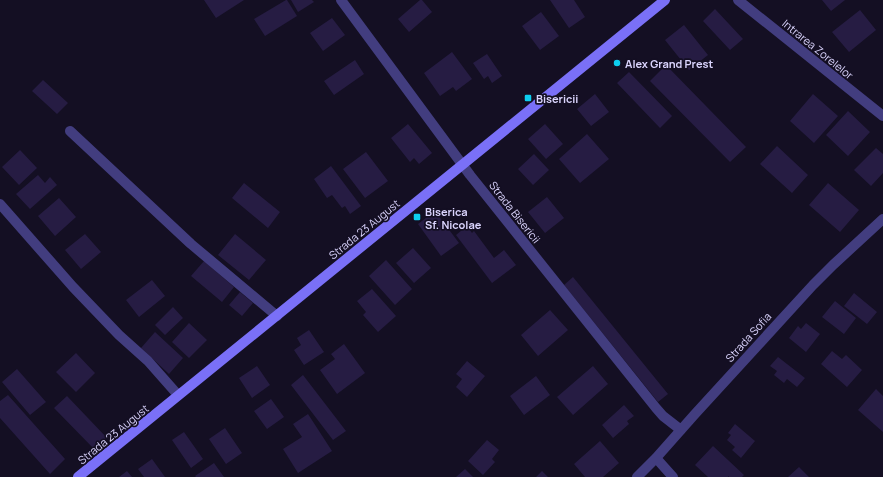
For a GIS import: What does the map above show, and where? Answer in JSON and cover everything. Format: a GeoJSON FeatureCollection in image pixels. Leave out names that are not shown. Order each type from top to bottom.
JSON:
{"type":"FeatureCollection","features":[{"type":"Feature","properties":{"kind":"main road","name":"Strada 23 August"},"geometry":{"type":"LineString","coordinates":[[78,477],[665,0]]}},
{"type":"Feature","properties":{"kind":"street","name":"Strada Bisericii"},"geometry":{"type":"LineString","coordinates":[[341,0],[463,165],[656,408],[670,422],[681,430]]}},
{"type":"Feature","properties":{"kind":"street","name":"Intrarea Zorelelor"},"geometry":{"type":"LineString","coordinates":[[738,0],[883,116]]}},
{"type":"Feature","properties":{"kind":"street"},"geometry":{"type":"LineString","coordinates":[[70,131],[191,244],[277,316]]}},
{"type":"Feature","properties":{"kind":"street"},"geometry":{"type":"LineString","coordinates":[[0,204],[73,287],[119,335],[148,360],[178,396]]}},
{"type":"Feature","properties":{"kind":"street","name":"Strada Sofia"},"geometry":{"type":"LineString","coordinates":[[637,477],[813,285],[883,219]]}},
{"type":"Feature","properties":{"kind":"street"},"geometry":{"type":"LineString","coordinates":[[656,458],[673,477]]}},
{"type":"Feature","properties":{"kind":"building"},"geometry":{"type":"Polygon","coordinates":[[[204,0],[244,0],[216,18],[204,0]]]}},
{"type":"Feature","properties":{"kind":"building"},"geometry":{"type":"Polygon","coordinates":[[[286,0],[297,16],[265,36],[254,19],[286,0]]]}},
{"type":"Feature","properties":{"kind":"building"},"geometry":{"type":"Polygon","coordinates":[[[291,0],[312,0],[314,2],[298,12],[291,0]]]}},
{"type":"Feature","properties":{"kind":"building"},"geometry":{"type":"Polygon","coordinates":[[[420,0],[422,0],[432,12],[409,32],[398,19],[420,0]]]}},
{"type":"Feature","properties":{"kind":"building"},"geometry":{"type":"Polygon","coordinates":[[[550,0],[574,0],[585,17],[569,28],[550,0]]]}},
{"type":"Feature","properties":{"kind":"building"},"geometry":{"type":"Polygon","coordinates":[[[822,0],[845,0],[831,11],[822,0]]]}},
{"type":"Feature","properties":{"kind":"building"},"geometry":{"type":"Polygon","coordinates":[[[715,9],[743,39],[730,50],[703,21],[715,9]]]}},
{"type":"Feature","properties":{"kind":"building"},"geometry":{"type":"Polygon","coordinates":[[[860,10],[876,30],[849,52],[832,32],[860,10]]]}},
{"type":"Feature","properties":{"kind":"building"},"geometry":{"type":"Polygon","coordinates":[[[541,12],[559,36],[540,50],[522,26],[541,12]]]}},
{"type":"Feature","properties":{"kind":"building"},"geometry":{"type":"Polygon","coordinates":[[[332,18],[345,35],[323,51],[310,33],[332,18]]]}},
{"type":"Feature","properties":{"kind":"building"},"geometry":{"type":"Polygon","coordinates":[[[684,25],[708,55],[689,70],[665,40],[684,25]]]}},
{"type":"Feature","properties":{"kind":"building"},"geometry":{"type":"Polygon","coordinates":[[[452,52],[472,79],[456,91],[453,87],[440,96],[424,73],[452,52]]]}},
{"type":"Feature","properties":{"kind":"building"},"geometry":{"type":"Polygon","coordinates":[[[487,54],[502,76],[492,83],[488,76],[484,79],[473,63],[487,54]]]}},
{"type":"Feature","properties":{"kind":"building"},"geometry":{"type":"Polygon","coordinates":[[[355,60],[364,74],[334,95],[324,81],[355,60]]]}},
{"type":"Feature","properties":{"kind":"building"},"geometry":{"type":"Polygon","coordinates":[[[666,65],[746,147],[730,162],[650,81],[666,65]]]}},
{"type":"Feature","properties":{"kind":"building"},"geometry":{"type":"Polygon","coordinates":[[[629,72],[672,116],[660,128],[617,83],[629,72]]]}},
{"type":"Feature","properties":{"kind":"building"},"geometry":{"type":"Polygon","coordinates":[[[43,80],[68,103],[57,114],[32,91],[43,80]]]}},
{"type":"Feature","properties":{"kind":"building"},"geometry":{"type":"Polygon","coordinates":[[[595,94],[609,112],[591,126],[577,109],[595,94]]]}},
{"type":"Feature","properties":{"kind":"building"},"geometry":{"type":"Polygon","coordinates":[[[813,94],[838,116],[814,143],[790,121],[813,94]]]}},
{"type":"Feature","properties":{"kind":"building"},"geometry":{"type":"Polygon","coordinates":[[[848,111],[870,132],[848,156],[826,135],[848,111]]]}},
{"type":"Feature","properties":{"kind":"building"},"geometry":{"type":"Polygon","coordinates":[[[408,124],[432,153],[419,164],[414,158],[410,162],[391,138],[408,124]]]}},
{"type":"Feature","properties":{"kind":"building"},"geometry":{"type":"Polygon","coordinates":[[[545,124],[563,144],[546,159],[528,139],[545,124]]]}},
{"type":"Feature","properties":{"kind":"building"},"geometry":{"type":"Polygon","coordinates":[[[587,134],[609,159],[580,183],[559,159],[587,134]]]}},
{"type":"Feature","properties":{"kind":"building"},"geometry":{"type":"Polygon","coordinates":[[[777,146],[808,175],[792,193],[760,164],[777,146]]]}},
{"type":"Feature","properties":{"kind":"building"},"geometry":{"type":"Polygon","coordinates":[[[876,148],[883,154],[883,173],[871,186],[854,170],[876,148]]]}},
{"type":"Feature","properties":{"kind":"building"},"geometry":{"type":"Polygon","coordinates":[[[20,150],[37,168],[19,185],[2,167],[20,150]]]}},
{"type":"Feature","properties":{"kind":"building"},"geometry":{"type":"Polygon","coordinates":[[[366,152],[388,181],[365,198],[343,169],[366,152]]]}},
{"type":"Feature","properties":{"kind":"building"},"geometry":{"type":"Polygon","coordinates":[[[534,154],[549,170],[533,185],[518,169],[534,154]]]}},
{"type":"Feature","properties":{"kind":"building"},"geometry":{"type":"Polygon","coordinates":[[[331,166],[361,206],[350,214],[345,206],[342,208],[332,195],[327,198],[314,179],[331,166]]]}},
{"type":"Feature","properties":{"kind":"building"},"geometry":{"type":"Polygon","coordinates":[[[38,175],[45,183],[50,177],[57,185],[30,209],[16,194],[38,175]]]}},
{"type":"Feature","properties":{"kind":"building"},"geometry":{"type":"Polygon","coordinates":[[[244,183],[280,212],[268,228],[232,198],[244,183]]]}},
{"type":"Feature","properties":{"kind":"building"},"geometry":{"type":"Polygon","coordinates":[[[828,183],[859,210],[840,232],[809,205],[828,183]]]}},
{"type":"Feature","properties":{"kind":"building"},"geometry":{"type":"Polygon","coordinates":[[[547,197],[564,218],[545,233],[528,212],[547,197]]]}},
{"type":"Feature","properties":{"kind":"building"},"geometry":{"type":"Polygon","coordinates":[[[59,198],[76,217],[55,236],[38,216],[59,198]]]}},
{"type":"Feature","properties":{"kind":"building"},"geometry":{"type":"Polygon","coordinates":[[[435,211],[459,243],[441,256],[418,224],[435,211]]]}},
{"type":"Feature","properties":{"kind":"building"},"geometry":{"type":"Polygon","coordinates":[[[467,226],[472,233],[474,231],[494,258],[504,250],[516,265],[492,283],[456,235],[467,226]]]}},
{"type":"Feature","properties":{"kind":"building"},"geometry":{"type":"Polygon","coordinates":[[[85,234],[101,252],[81,269],[65,250],[85,234]]]}},
{"type":"Feature","properties":{"kind":"building"},"geometry":{"type":"Polygon","coordinates":[[[235,234],[266,260],[249,280],[218,255],[235,234]]]}},
{"type":"Feature","properties":{"kind":"building"},"geometry":{"type":"Polygon","coordinates":[[[413,248],[431,268],[414,283],[396,263],[413,248]]]}},
{"type":"Feature","properties":{"kind":"building"},"geometry":{"type":"Polygon","coordinates":[[[386,260],[412,289],[395,305],[369,276],[386,260]]]}},
{"type":"Feature","properties":{"kind":"building"},"geometry":{"type":"Polygon","coordinates":[[[204,261],[234,287],[222,302],[191,276],[204,261]]]}},
{"type":"Feature","properties":{"kind":"building"},"geometry":{"type":"Polygon","coordinates":[[[573,277],[668,394],[658,402],[564,285],[573,277]]]}},
{"type":"Feature","properties":{"kind":"building"},"geometry":{"type":"Polygon","coordinates":[[[152,280],[165,296],[139,317],[126,300],[152,280]]]}},
{"type":"Feature","properties":{"kind":"building"},"geometry":{"type":"Polygon","coordinates":[[[372,289],[396,316],[378,332],[363,315],[366,312],[357,301],[372,289]]]}},
{"type":"Feature","properties":{"kind":"building"},"geometry":{"type":"Polygon","coordinates":[[[240,292],[253,303],[242,316],[229,305],[240,292]]]}},
{"type":"Feature","properties":{"kind":"building"},"geometry":{"type":"Polygon","coordinates":[[[854,293],[877,312],[867,324],[844,306],[854,293]]]}},
{"type":"Feature","properties":{"kind":"building"},"geometry":{"type":"Polygon","coordinates":[[[835,301],[856,318],[844,334],[822,317],[835,301]]]}},
{"type":"Feature","properties":{"kind":"building"},"geometry":{"type":"Polygon","coordinates":[[[173,307],[183,318],[165,335],[155,325],[173,307]]]}},
{"type":"Feature","properties":{"kind":"building"},"geometry":{"type":"Polygon","coordinates":[[[550,310],[568,330],[538,356],[521,335],[550,310]]]}},
{"type":"Feature","properties":{"kind":"building"},"geometry":{"type":"Polygon","coordinates":[[[189,323],[207,340],[189,358],[172,342],[189,323]]]}},
{"type":"Feature","properties":{"kind":"building"},"geometry":{"type":"Polygon","coordinates":[[[806,323],[820,334],[806,352],[789,338],[798,326],[801,329],[806,323]]]}},
{"type":"Feature","properties":{"kind":"building"},"geometry":{"type":"Polygon","coordinates":[[[309,330],[324,352],[304,365],[294,350],[301,345],[297,338],[309,330]]]}},
{"type":"Feature","properties":{"kind":"building"},"geometry":{"type":"Polygon","coordinates":[[[155,332],[183,358],[169,374],[141,348],[155,332]]]}},
{"type":"Feature","properties":{"kind":"building"},"geometry":{"type":"Polygon","coordinates":[[[344,344],[365,373],[337,394],[320,370],[335,359],[331,354],[344,344]]]}},
{"type":"Feature","properties":{"kind":"building"},"geometry":{"type":"Polygon","coordinates":[[[832,351],[842,359],[846,355],[862,370],[847,387],[821,364],[832,351]]]}},
{"type":"Feature","properties":{"kind":"building"},"geometry":{"type":"Polygon","coordinates":[[[76,353],[95,373],[76,392],[56,372],[76,353]]]}},
{"type":"Feature","properties":{"kind":"building"},"geometry":{"type":"Polygon","coordinates":[[[778,357],[805,378],[797,387],[787,379],[784,383],[774,375],[777,371],[770,366],[778,357]]]}},
{"type":"Feature","properties":{"kind":"building"},"geometry":{"type":"Polygon","coordinates":[[[467,361],[485,376],[467,397],[456,387],[462,379],[456,374],[467,361]]]}},
{"type":"Feature","properties":{"kind":"building"},"geometry":{"type":"Polygon","coordinates":[[[257,366],[270,385],[252,398],[239,378],[257,366]]]}},
{"type":"Feature","properties":{"kind":"building"},"geometry":{"type":"Polygon","coordinates":[[[593,366],[608,384],[573,415],[557,397],[593,366]]]}},
{"type":"Feature","properties":{"kind":"building"},"geometry":{"type":"Polygon","coordinates":[[[17,369],[46,402],[30,415],[2,382],[17,369]]]}},
{"type":"Feature","properties":{"kind":"building"},"geometry":{"type":"Polygon","coordinates":[[[303,375],[346,431],[333,440],[291,385],[303,375]]]}},
{"type":"Feature","properties":{"kind":"building"},"geometry":{"type":"Polygon","coordinates":[[[536,376],[550,395],[524,415],[510,396],[536,376]]]}},
{"type":"Feature","properties":{"kind":"building"},"geometry":{"type":"Polygon","coordinates":[[[876,389],[883,396],[883,432],[858,410],[876,389]]]}},
{"type":"Feature","properties":{"kind":"building"},"geometry":{"type":"Polygon","coordinates":[[[8,395],[65,459],[50,474],[0,418],[0,401],[8,395]]]}},
{"type":"Feature","properties":{"kind":"building"},"geometry":{"type":"Polygon","coordinates":[[[67,396],[107,438],[95,450],[54,408],[67,396]]]}},
{"type":"Feature","properties":{"kind":"building"},"geometry":{"type":"Polygon","coordinates":[[[271,399],[284,417],[267,429],[254,411],[271,399]]]}},
{"type":"Feature","properties":{"kind":"building"},"geometry":{"type":"Polygon","coordinates":[[[624,405],[634,416],[627,421],[629,424],[613,438],[602,425],[624,405]]]}},
{"type":"Feature","properties":{"kind":"building"},"geometry":{"type":"Polygon","coordinates":[[[308,414],[332,451],[298,473],[283,449],[302,437],[293,424],[308,414]]]}},
{"type":"Feature","properties":{"kind":"building"},"geometry":{"type":"Polygon","coordinates":[[[735,424],[755,441],[741,458],[732,450],[735,447],[727,440],[731,435],[728,433],[735,424]]]}},
{"type":"Feature","properties":{"kind":"building"},"geometry":{"type":"Polygon","coordinates":[[[225,428],[242,453],[226,464],[209,439],[225,428]]]}},
{"type":"Feature","properties":{"kind":"building"},"geometry":{"type":"Polygon","coordinates":[[[184,432],[203,459],[191,468],[172,440],[184,432]]]}},
{"type":"Feature","properties":{"kind":"building"},"geometry":{"type":"Polygon","coordinates":[[[487,440],[499,450],[492,459],[495,462],[483,475],[468,461],[487,440]]]}},
{"type":"Feature","properties":{"kind":"building"},"geometry":{"type":"Polygon","coordinates":[[[600,441],[619,463],[603,477],[585,477],[574,464],[600,441]]]}},
{"type":"Feature","properties":{"kind":"building"},"geometry":{"type":"Polygon","coordinates":[[[713,446],[744,475],[742,477],[708,477],[695,465],[713,446]]]}},
{"type":"Feature","properties":{"kind":"building"},"geometry":{"type":"Polygon","coordinates":[[[152,459],[165,477],[144,477],[138,469],[152,459]]]}},
{"type":"Feature","properties":{"kind":"building"},"geometry":{"type":"Polygon","coordinates":[[[214,463],[224,477],[195,476],[214,463]]]}},
{"type":"Feature","properties":{"kind":"building"},"geometry":{"type":"Polygon","coordinates":[[[799,467],[809,477],[788,477],[799,467]]]}},
{"type":"Feature","properties":{"kind":"building"},"geometry":{"type":"Polygon","coordinates":[[[465,469],[473,477],[456,477],[465,469]]]}},
{"type":"Feature","properties":{"kind":"building"},"geometry":{"type":"Polygon","coordinates":[[[127,471],[132,477],[119,477],[127,471]]]}},
{"type":"Feature","properties":{"kind":"building"},"geometry":{"type":"Polygon","coordinates":[[[542,471],[548,477],[536,477],[542,471]]]}},
{"type":"Feature","properties":{"kind":"place","name":"Alex Grand Prest"},"geometry":{"type":"Point","coordinates":[617,63]}},
{"type":"Feature","properties":{"kind":"place","name":"Bisericii"},"geometry":{"type":"Point","coordinates":[528,98]}},
{"type":"Feature","properties":{"kind":"place","name":"Biserica Sf. Nicolae"},"geometry":{"type":"Point","coordinates":[417,217]}}]}
